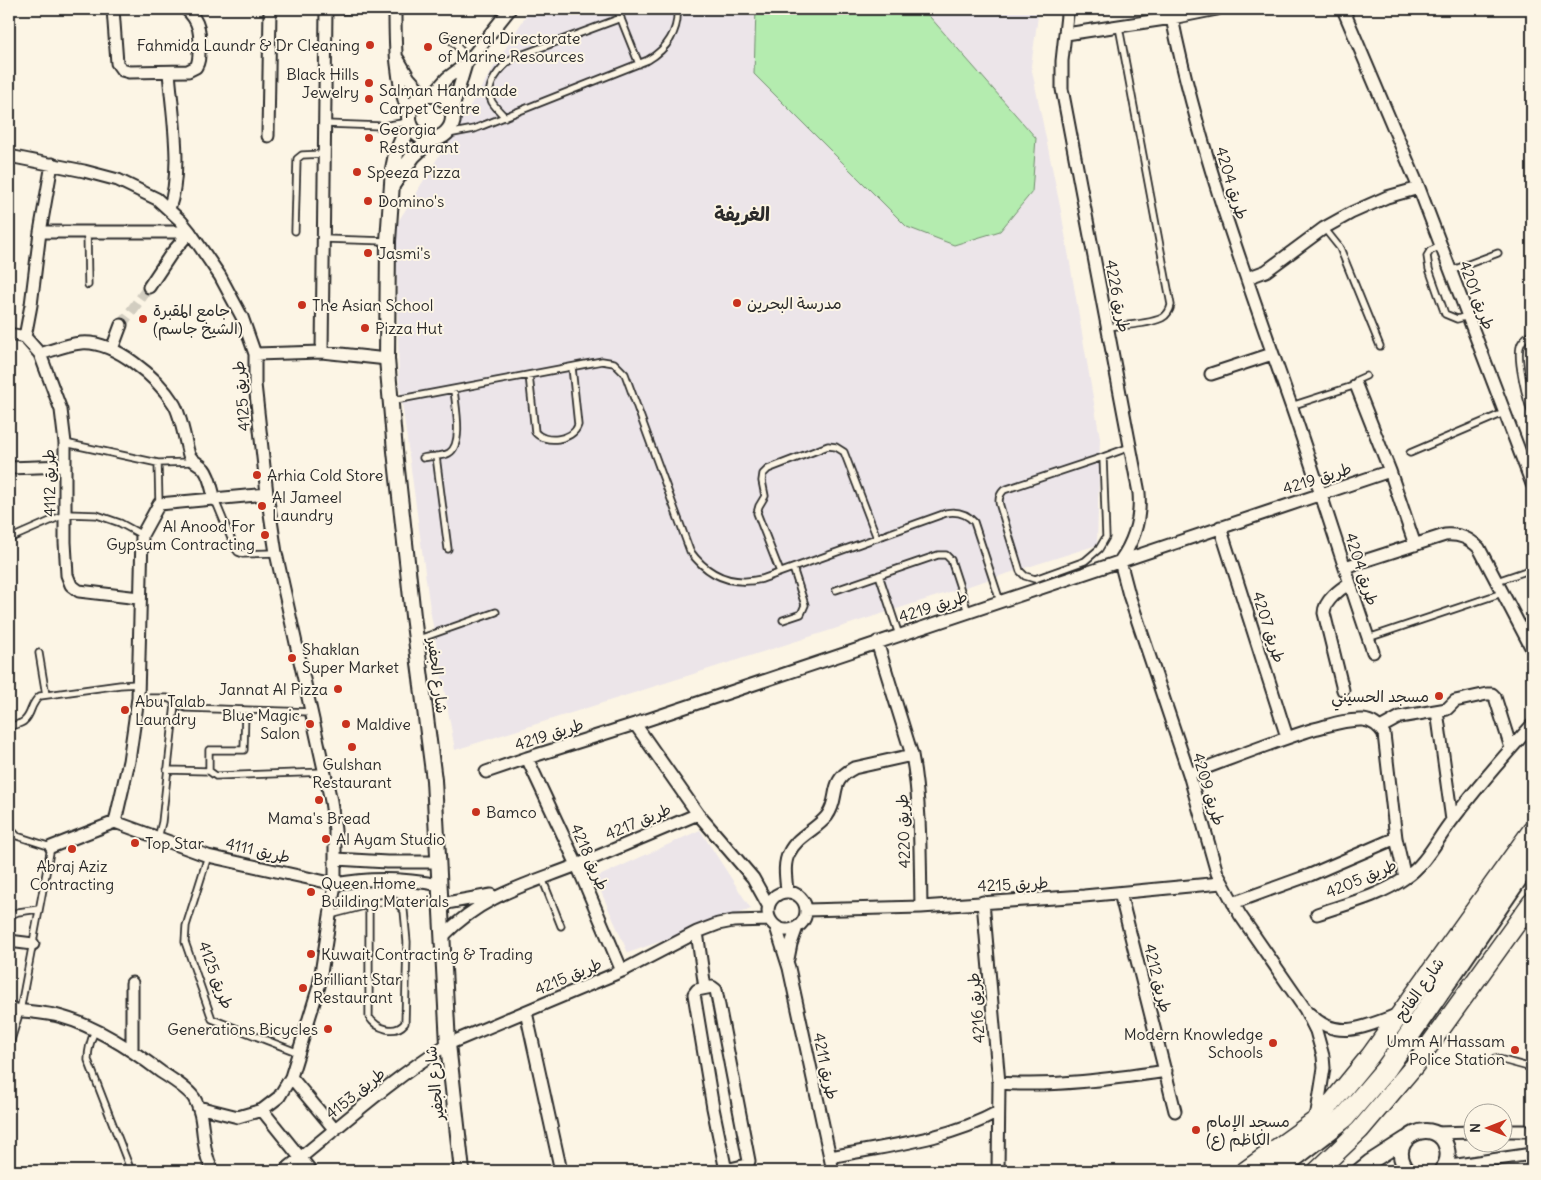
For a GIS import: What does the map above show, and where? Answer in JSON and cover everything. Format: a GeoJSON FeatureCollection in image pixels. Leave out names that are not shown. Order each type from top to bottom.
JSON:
{"type":"FeatureCollection","features":[{"type":"Feature","properties":{"kind":"highway"},"geometry":{"type":"LineString","coordinates":[[1275,1171],[1345,1117],[1386,1069],[1532,856]]}},
{"type":"Feature","properties":{"kind":"main road","name":"شارع الفاتح"},"geometry":{"type":"LineString","coordinates":[[1244,1171],[1316,1120],[1370,1056],[1532,830]]}},
{"type":"Feature","properties":{"kind":"main road"},"geometry":{"type":"LineString","coordinates":[[1317,1171],[1360,1130],[1415,1065],[1532,902]]}},
{"type":"Feature","properties":{"kind":"street"},"geometry":{"type":"LineString","coordinates":[[113,9],[117,63],[119,67],[126,71],[169,72],[193,70],[198,64],[200,30],[197,21],[186,9]]}},
{"type":"Feature","properties":{"kind":"street"},"geometry":{"type":"LineString","coordinates":[[268,136],[270,9]]}},
{"type":"Feature","properties":{"kind":"street"},"geometry":{"type":"LineString","coordinates":[[395,9],[395,40],[399,87],[410,121],[419,136],[437,137],[452,124],[452,111],[468,62]]}},
{"type":"Feature","properties":{"kind":"street","name":"طريق 4226"},"geometry":{"type":"LineString","coordinates":[[1066,9],[1062,90],[1138,493],[1138,518],[1132,541],[1120,561]]}},
{"type":"Feature","properties":{"kind":"street"},"geometry":{"type":"LineString","coordinates":[[1066,34],[1172,18],[1217,9]]}},
{"type":"Feature","properties":{"kind":"street"},"geometry":{"type":"LineString","coordinates":[[1247,278],[1266,271],[1324,228],[1351,213],[1387,197],[1419,188],[1343,9]]}},
{"type":"Feature","properties":{"kind":"street"},"geometry":{"type":"LineString","coordinates":[[322,352],[326,10]]}},
{"type":"Feature","properties":{"kind":"street"},"geometry":{"type":"LineString","coordinates":[[410,121],[416,100],[429,96],[468,62],[508,10]]}},
{"type":"Feature","properties":{"kind":"street","name":"طريق 4204"},"geometry":{"type":"LineString","coordinates":[[1172,18],[1179,55],[1226,219],[1321,493],[1372,652]]}},
{"type":"Feature","properties":{"kind":"street"},"geometry":{"type":"LineString","coordinates":[[397,58],[409,78],[429,96],[445,100],[452,111]]}},
{"type":"Feature","properties":{"kind":"street"},"geometry":{"type":"LineString","coordinates":[[169,72],[176,174],[174,194],[169,209]]}},
{"type":"Feature","properties":{"kind":"street","name":"شارع الجفير"},"geometry":{"type":"LineString","coordinates":[[410,121],[396,154],[389,205],[387,359],[416,640],[434,780],[448,1044],[462,1171]]}},
{"type":"Feature","properties":{"kind":"street","name":"شارع الجفير"},"geometry":{"type":"LineString","coordinates":[[392,185],[414,156],[437,137]]}},
{"type":"Feature","properties":{"kind":"street","name":"طريق 4125"},"geometry":{"type":"LineString","coordinates":[[9,156],[118,180],[157,199],[190,232],[220,276],[242,317],[254,354],[254,384],[266,494],[276,553],[331,801],[336,859]]}},
{"type":"Feature","properties":{"kind":"street"},"geometry":{"type":"LineString","coordinates":[[9,334],[26,337],[40,232],[52,164]]}},
{"type":"Feature","properties":{"kind":"street","name":"طريق 4201"},"geometry":{"type":"LineString","coordinates":[[1419,188],[1532,484]]}},
{"type":"Feature","properties":{"kind":"street"},"geometry":{"type":"LineString","coordinates":[[40,232],[190,232]]}},
{"type":"Feature","properties":{"kind":"street"},"geometry":{"type":"LineString","coordinates":[[149,286],[171,254],[190,232]]}},
{"type":"Feature","properties":{"kind":"street"},"geometry":{"type":"LineString","coordinates":[[112,350],[120,325]]}},
{"type":"Feature","properties":{"kind":"street","name":"طريق 4112"},"geometry":{"type":"LineString","coordinates":[[26,337],[40,354],[61,410],[65,443],[67,575],[71,585],[79,591],[139,598]]}},
{"type":"Feature","properties":{"kind":"street"},"geometry":{"type":"LineString","coordinates":[[40,354],[82,342],[112,350],[134,362],[158,381],[175,405],[189,455],[192,462],[206,470],[215,500]]}},
{"type":"Feature","properties":{"kind":"street"},"geometry":{"type":"LineString","coordinates":[[254,354],[322,352],[387,359]]}},
{"type":"Feature","properties":{"kind":"street"},"geometry":{"type":"LineString","coordinates":[[1211,374],[1272,354]]}},
{"type":"Feature","properties":{"kind":"street"},"geometry":{"type":"LineString","coordinates":[[1356,385],[1390,471],[1415,545]]}},
{"type":"Feature","properties":{"kind":"street"},"geometry":{"type":"LineString","coordinates":[[9,468],[65,466]]}},
{"type":"Feature","properties":{"kind":"street","name":"طريق 4219"},"geometry":{"type":"LineString","coordinates":[[486,772],[635,724],[1390,471]]}},
{"type":"Feature","properties":{"kind":"street"},"geometry":{"type":"LineString","coordinates":[[51,846],[115,822],[128,761],[138,698],[142,535],[158,504],[266,494]]}},
{"type":"Feature","properties":{"kind":"street","name":"طريق 4207"},"geometry":{"type":"LineString","coordinates":[[1220,527],[1287,737]]}},
{"type":"Feature","properties":{"kind":"street"},"geometry":{"type":"LineString","coordinates":[[1345,566],[1445,535],[1454,534],[1464,537],[1472,541],[1479,548],[1532,649]]}},
{"type":"Feature","properties":{"kind":"street","name":"طريق 4209"},"geometry":{"type":"LineString","coordinates":[[1120,561],[1129,595],[1188,774],[1221,883],[1305,1009],[1316,1031],[1323,1056],[1323,1082],[1316,1120]]}},
{"type":"Feature","properties":{"kind":"street"},"geometry":{"type":"LineString","coordinates":[[1343,690],[1324,608],[1342,588],[1350,583]]}},
{"type":"Feature","properties":{"kind":"street","name":"طريق 4220"},"geometry":{"type":"LineString","coordinates":[[877,642],[912,755],[919,806],[921,907]]}},
{"type":"Feature","properties":{"kind":"street"},"geometry":{"type":"LineString","coordinates":[[1380,728],[1400,717],[1447,709],[1455,701],[1492,694],[1495,697],[1511,748]]}},
{"type":"Feature","properties":{"kind":"street"},"geometry":{"type":"LineString","coordinates":[[1437,711],[1452,820]]}},
{"type":"Feature","properties":{"kind":"street"},"geometry":{"type":"LineString","coordinates":[[1188,774],[1287,737],[1348,720],[1364,720],[1373,723],[1384,734],[1386,743],[1396,838],[1405,878]]}},
{"type":"Feature","properties":{"kind":"street"},"geometry":{"type":"LineString","coordinates":[[635,724],[698,814],[753,878],[768,905]]}},
{"type":"Feature","properties":{"kind":"street","name":"طريق 4205"},"geometry":{"type":"LineString","coordinates":[[1317,914],[1381,891],[1405,878],[1426,860],[1452,820],[1532,725]]}},
{"type":"Feature","properties":{"kind":"street"},"geometry":{"type":"LineString","coordinates":[[784,892],[789,852],[794,844],[828,815],[839,779],[846,772],[854,768],[912,755]]}},
{"type":"Feature","properties":{"kind":"street","name":"طريق 4218"},"geometry":{"type":"LineString","coordinates":[[527,758],[577,865],[622,971]]}},
{"type":"Feature","properties":{"kind":"street","name":"طريق 4217"},"geometry":{"type":"LineString","coordinates":[[443,936],[474,908],[507,891],[577,865],[698,814]]}},
{"type":"Feature","properties":{"kind":"street","name":"طريق 4111"},"geometry":{"type":"LineString","coordinates":[[115,822],[208,856],[335,884],[385,878],[422,881],[440,885]]}},
{"type":"Feature","properties":{"kind":"street"},"geometry":{"type":"LineString","coordinates":[[1233,903],[1310,875],[1396,838]]}},
{"type":"Feature","properties":{"kind":"street"},"geometry":{"type":"LineString","coordinates":[[198,1107],[238,1117],[262,1110],[279,1097],[291,1076],[319,986],[335,884],[336,859],[438,862]]}},
{"type":"Feature","properties":{"kind":"street"},"geometry":{"type":"LineString","coordinates":[[385,878],[387,862]]}},
{"type":"Feature","properties":{"kind":"street"},"geometry":{"type":"LineString","coordinates":[[753,878],[784,892],[798,895],[805,904],[806,910],[802,922],[797,927],[786,930],[773,923],[767,910],[773,897],[784,892]]}},
{"type":"Feature","properties":{"kind":"street","name":"طريق 4215"},"geometry":{"type":"LineString","coordinates":[[806,910],[921,907],[1120,893],[1221,883]]}},
{"type":"Feature","properties":{"kind":"street","name":"طريق 4217"},"geometry":{"type":"LineString","coordinates":[[441,904],[507,891]]}},
{"type":"Feature","properties":{"kind":"street","name":"طريق 4212"},"geometry":{"type":"LineString","coordinates":[[1120,893],[1175,1111]]}},
{"type":"Feature","properties":{"kind":"street","name":"طريق 4216"},"geometry":{"type":"LineString","coordinates":[[983,902],[999,1083],[998,1171]]}},
{"type":"Feature","properties":{"kind":"street","name":"طريق 4215"},"geometry":{"type":"LineString","coordinates":[[448,1044],[622,971],[697,932],[718,924],[733,921],[773,923]]}},
{"type":"Feature","properties":{"kind":"street","name":"طريق 4211"},"geometry":{"type":"LineString","coordinates":[[773,923],[788,968],[833,1171]]}},
{"type":"Feature","properties":{"kind":"street","name":"طريق 4211"},"geometry":{"type":"LineString","coordinates":[[788,968],[789,951],[797,927]]}},
{"type":"Feature","properties":{"kind":"street"},"geometry":{"type":"LineString","coordinates":[[697,932],[705,988]]}},
{"type":"Feature","properties":{"kind":"street"},"geometry":{"type":"LineString","coordinates":[[9,941],[34,944]]}},
{"type":"Feature","properties":{"kind":"street"},"geometry":{"type":"LineString","coordinates":[[132,983],[132,1050]]}},
{"type":"Feature","properties":{"kind":"street"},"geometry":{"type":"LineString","coordinates":[[712,987],[716,990],[749,1158],[746,1166],[730,1169],[725,1166],[713,1108],[694,994],[697,990],[705,988],[712,987]]}},
{"type":"Feature","properties":{"kind":"street","name":"طريق 4209"},"geometry":{"type":"LineString","coordinates":[[1305,1009],[1318,1022],[1346,1030],[1359,1028],[1402,1013]]}},
{"type":"Feature","properties":{"kind":"street"},"geometry":{"type":"LineString","coordinates":[[14,1010],[60,1016],[95,1031],[132,1050],[193,1096],[198,1107],[205,1153],[214,1171]]}},
{"type":"Feature","properties":{"kind":"street"},"geometry":{"type":"LineString","coordinates":[[526,1012],[561,1171]]}},
{"type":"Feature","properties":{"kind":"street","name":"طريق 4153"},"geometry":{"type":"LineString","coordinates":[[284,1171],[425,1058],[448,1044]]}},
{"type":"Feature","properties":{"kind":"street"},"geometry":{"type":"LineString","coordinates":[[999,1083],[1025,1085],[1071,1082],[1166,1071]]}},
{"type":"Feature","properties":{"kind":"street"},"geometry":{"type":"LineString","coordinates":[[291,1076],[335,1130]]}},
{"type":"Feature","properties":{"kind":"street"},"geometry":{"type":"LineString","coordinates":[[262,1110],[311,1171]]}},
{"type":"Feature","properties":{"kind":"street"},"geometry":{"type":"LineString","coordinates":[[830,1157],[946,1134],[976,1124],[998,1112]]}},
{"type":"Feature","properties":{"kind":"street"},"geometry":{"type":"LineString","coordinates":[[1359,1171],[1419,1131],[1435,1133],[1464,1132]]}},
{"type":"Feature","properties":{"kind":"street"},"geometry":{"type":"LineString","coordinates":[[1514,1131],[1532,1131]]}},
{"type":"Feature","properties":{"kind":"street"},"geometry":{"type":"LineString","coordinates":[[1435,1133],[1446,1144],[1448,1152],[1443,1169]]}},
{"type":"Feature","properties":{"kind":"street"},"geometry":{"type":"LineString","coordinates":[[1406,1139],[1402,1145],[1401,1159],[1408,1171]]}},
{"type":"Feature","properties":{"kind":"street"},"geometry":{"type":"LineString","coordinates":[[1443,1169],[1532,1154]]}},
{"type":"Feature","properties":{"kind":"lane"},"geometry":{"type":"LineString","coordinates":[[326,10],[395,9]]}},
{"type":"Feature","properties":{"kind":"lane"},"geometry":{"type":"LineString","coordinates":[[617,9],[639,64]]}},
{"type":"Feature","properties":{"kind":"lane"},"geometry":{"type":"LineString","coordinates":[[437,137],[474,129],[656,56],[669,42],[676,23],[677,9]]}},
{"type":"Feature","properties":{"kind":"lane"},"geometry":{"type":"LineString","coordinates":[[505,117],[492,102],[489,93],[500,70],[509,61],[621,18]]}},
{"type":"Feature","properties":{"kind":"lane"},"geometry":{"type":"LineString","coordinates":[[1107,327],[1162,318],[1170,310],[1171,305],[1119,26]]}},
{"type":"Feature","properties":{"kind":"lane"},"geometry":{"type":"LineString","coordinates":[[448,36],[468,62]]}},
{"type":"Feature","properties":{"kind":"lane"},"geometry":{"type":"LineString","coordinates":[[326,124],[382,126],[410,121]]}},
{"type":"Feature","properties":{"kind":"lane"},"geometry":{"type":"LineString","coordinates":[[295,230],[297,159],[302,155],[325,154]]}},
{"type":"Feature","properties":{"kind":"lane"},"geometry":{"type":"LineString","coordinates":[[1324,228],[1340,248],[1380,346]]}},
{"type":"Feature","properties":{"kind":"lane"},"geometry":{"type":"LineString","coordinates":[[87,232],[88,285]]}},
{"type":"Feature","properties":{"kind":"lane"},"geometry":{"type":"LineString","coordinates":[[324,239],[388,241]]}},
{"type":"Feature","properties":{"kind":"lane"},"geometry":{"type":"LineString","coordinates":[[1441,246],[1430,250],[1426,256],[1429,270],[1445,314],[1457,319],[1468,316]]}},
{"type":"Feature","properties":{"kind":"lane"},"geometry":{"type":"LineString","coordinates":[[1450,271],[1498,253]]}},
{"type":"Feature","properties":{"kind":"lane"},"geometry":{"type":"LineString","coordinates":[[1532,333],[1521,344],[1519,354],[1524,388],[1532,414]]}},
{"type":"Feature","properties":{"kind":"lane"},"geometry":{"type":"LineString","coordinates":[[390,401],[602,361],[614,363],[622,370],[633,392],[690,551],[704,567],[722,578],[742,582],[762,579],[946,513],[956,512],[966,515],[974,522],[1000,601]]}},
{"type":"Feature","properties":{"kind":"lane"},"geometry":{"type":"LineString","coordinates":[[529,376],[535,432],[538,436],[546,439],[570,436],[578,426],[572,367]]}},
{"type":"Feature","properties":{"kind":"lane"},"geometry":{"type":"LineString","coordinates":[[1291,406],[1356,385],[1357,380],[1366,376]]}},
{"type":"Feature","properties":{"kind":"lane"},"geometry":{"type":"LineString","coordinates":[[423,458],[448,454],[456,446],[454,390]]}},
{"type":"Feature","properties":{"kind":"lane"},"geometry":{"type":"LineString","coordinates":[[1410,453],[1506,412]]}},
{"type":"Feature","properties":{"kind":"lane"},"geometry":{"type":"LineString","coordinates":[[65,443],[158,463],[192,462]]}},
{"type":"Feature","properties":{"kind":"lane"},"geometry":{"type":"LineString","coordinates":[[780,572],[757,513],[758,506],[765,496],[762,481],[763,474],[768,469],[828,446],[836,446],[844,452],[877,538]]}},
{"type":"Feature","properties":{"kind":"lane"},"geometry":{"type":"LineString","coordinates":[[1103,456],[1106,537],[1099,549],[1085,561],[1034,579],[1025,576],[1020,571],[999,502],[1004,490],[1103,456],[1130,447]]}},
{"type":"Feature","properties":{"kind":"lane"},"geometry":{"type":"LineString","coordinates":[[436,456],[448,549]]}},
{"type":"Feature","properties":{"kind":"lane"},"geometry":{"type":"LineString","coordinates":[[158,463],[158,504]]}},
{"type":"Feature","properties":{"kind":"lane"},"geometry":{"type":"LineString","coordinates":[[215,500],[238,552],[243,554],[276,553]]}},
{"type":"Feature","properties":{"kind":"lane"},"geometry":{"type":"LineString","coordinates":[[9,539],[66,514],[97,516],[120,523],[142,535]]}},
{"type":"Feature","properties":{"kind":"lane"},"geometry":{"type":"LineString","coordinates":[[836,590],[942,554],[951,560],[968,612]]}},
{"type":"Feature","properties":{"kind":"lane"},"geometry":{"type":"LineString","coordinates":[[783,620],[801,614],[805,605],[793,568]]}},
{"type":"Feature","properties":{"kind":"lane"},"geometry":{"type":"LineString","coordinates":[[1497,581],[1532,569]]}},
{"type":"Feature","properties":{"kind":"lane"},"geometry":{"type":"LineString","coordinates":[[879,575],[899,635]]}},
{"type":"Feature","properties":{"kind":"lane"},"geometry":{"type":"LineString","coordinates":[[1368,638],[1502,593]]}},
{"type":"Feature","properties":{"kind":"lane"},"geometry":{"type":"LineString","coordinates":[[416,640],[496,612]]}},
{"type":"Feature","properties":{"kind":"lane"},"geometry":{"type":"LineString","coordinates":[[39,653],[46,696]]}},
{"type":"Feature","properties":{"kind":"lane"},"geometry":{"type":"LineString","coordinates":[[9,727],[23,722],[29,715],[33,702],[40,696],[138,684]]}},
{"type":"Feature","properties":{"kind":"lane"},"geometry":{"type":"LineString","coordinates":[[138,698],[167,698],[175,704],[186,708],[312,712]]}},
{"type":"Feature","properties":{"kind":"lane"},"geometry":{"type":"LineString","coordinates":[[158,838],[162,822],[175,704]]}},
{"type":"Feature","properties":{"kind":"lane"},"geometry":{"type":"LineString","coordinates":[[209,771],[209,750],[244,750],[245,711]]}},
{"type":"Feature","properties":{"kind":"lane"},"geometry":{"type":"LineString","coordinates":[[168,770],[209,771],[216,776],[324,772]]}},
{"type":"Feature","properties":{"kind":"lane"},"geometry":{"type":"LineString","coordinates":[[9,827],[16,836],[51,846],[34,944],[14,1010],[9,1047]]}},
{"type":"Feature","properties":{"kind":"lane","name":"طريق 4125"},"geometry":{"type":"LineString","coordinates":[[208,856],[186,926],[185,942],[212,1019],[299,1053]]}},
{"type":"Feature","properties":{"kind":"lane"},"geometry":{"type":"LineString","coordinates":[[542,878],[561,926]]}},
{"type":"Feature","properties":{"kind":"lane"},"geometry":{"type":"LineString","coordinates":[[330,915],[380,902],[395,901],[404,911],[407,942],[405,1023],[401,1028],[395,1030],[374,1024],[369,1017],[369,906]]}},
{"type":"Feature","properties":{"kind":"lane"},"geometry":{"type":"LineString","coordinates":[[9,916],[18,912],[39,909]]}},
{"type":"Feature","properties":{"kind":"lane"},"geometry":{"type":"LineString","coordinates":[[95,1031],[89,1045],[88,1060],[131,1171]]}},
{"type":"Feature","properties":{"kind":"lane"},"geometry":{"type":"LineString","coordinates":[[1495,1058],[1532,1068]]}},
{"type":"Feature","properties":{"kind":"shaded area","name":"مدرسة البحرين"},"geometry":{"type":"Polygon","coordinates":[[[530,9],[1039,9],[1031,66],[1061,211],[1100,438],[1097,545],[455,750],[430,609],[399,381],[396,225],[530,9]]]}},
{"type":"Feature","properties":{"kind":"shaded area"},"geometry":{"type":"Polygon","coordinates":[[[700,830],[751,909],[628,953],[595,878],[700,830]]]}},
{"type":"Feature","properties":{"kind":"green space"},"geometry":{"type":"Polygon","coordinates":[[[756,9],[923,9],[1036,138],[1032,192],[1000,231],[954,245],[907,227],[754,74],[756,9]]]}},
{"type":"Feature","properties":{"kind":"tunnel"},"geometry":{"type":"LineString","coordinates":[[121,325],[149,287]]}},
{"type":"Feature","properties":{"kind":"place","name":"Fahmida Laundr & Dr Cleaning"},"geometry":{"type":"Point","coordinates":[370,45]}},
{"type":"Feature","properties":{"kind":"place","name":"General Directorate of Marine Resources"},"geometry":{"type":"Point","coordinates":[428,47]}},
{"type":"Feature","properties":{"kind":"place","name":"Black Hills Jewelry"},"geometry":{"type":"Point","coordinates":[369,83]}},
{"type":"Feature","properties":{"kind":"place","name":"Salman Handmade Carpet Centre"},"geometry":{"type":"Point","coordinates":[369,99]}},
{"type":"Feature","properties":{"kind":"place","name":"Georgia Restaurant"},"geometry":{"type":"Point","coordinates":[369,138]}},
{"type":"Feature","properties":{"kind":"place","name":"Speeza Pizza"},"geometry":{"type":"Point","coordinates":[357,172]}},
{"type":"Feature","properties":{"kind":"place","name":"Domino's"},"geometry":{"type":"Point","coordinates":[368,201]}},
{"type":"Feature","properties":{"kind":"place","name":"Jasmi's"},"geometry":{"type":"Point","coordinates":[368,253]}},
{"type":"Feature","properties":{"kind":"place","name":"مدرسة البحرين"},"geometry":{"type":"Point","coordinates":[737,303]}},
{"type":"Feature","properties":{"kind":"place","name":"The Asian School"},"geometry":{"type":"Point","coordinates":[302,305]}},
{"type":"Feature","properties":{"kind":"place","name":"جامع المقبرة (الشيخ جاسم)"},"geometry":{"type":"Point","coordinates":[143,319]}},
{"type":"Feature","properties":{"kind":"place","name":"Pizza Hut"},"geometry":{"type":"Point","coordinates":[365,328]}},
{"type":"Feature","properties":{"kind":"place","name":"Arhia Cold Store"},"geometry":{"type":"Point","coordinates":[257,475]}},
{"type":"Feature","properties":{"kind":"place","name":"Al Jameel Laundry"},"geometry":{"type":"Point","coordinates":[262,506]}},
{"type":"Feature","properties":{"kind":"place","name":"Al Anood For Gypsum Contracting"},"geometry":{"type":"Point","coordinates":[265,535]}},
{"type":"Feature","properties":{"kind":"place","name":"Shaklan Super Market"},"geometry":{"type":"Point","coordinates":[292,658]}},
{"type":"Feature","properties":{"kind":"place","name":"Jannat Al Pizza"},"geometry":{"type":"Point","coordinates":[338,689]}},
{"type":"Feature","properties":{"kind":"place","name":"مسجد الحسيني"},"geometry":{"type":"Point","coordinates":[1439,696]}},
{"type":"Feature","properties":{"kind":"place","name":"Abu Talab Laundry"},"geometry":{"type":"Point","coordinates":[125,710]}},
{"type":"Feature","properties":{"kind":"place","name":"Blue Magic Salon"},"geometry":{"type":"Point","coordinates":[310,724]}},
{"type":"Feature","properties":{"kind":"place","name":"Maldive"},"geometry":{"type":"Point","coordinates":[346,724]}},
{"type":"Feature","properties":{"kind":"place","name":"Gulshan Restaurant"},"geometry":{"type":"Point","coordinates":[352,747]}},
{"type":"Feature","properties":{"kind":"place","name":"Mama's Bread"},"geometry":{"type":"Point","coordinates":[319,800]}},
{"type":"Feature","properties":{"kind":"place","name":"Bamco"},"geometry":{"type":"Point","coordinates":[476,812]}},
{"type":"Feature","properties":{"kind":"place","name":"Al Ayam Studio"},"geometry":{"type":"Point","coordinates":[326,839]}},
{"type":"Feature","properties":{"kind":"place","name":"Top Star"},"geometry":{"type":"Point","coordinates":[135,843]}},
{"type":"Feature","properties":{"kind":"place","name":"Abraj Aziz Contracting"},"geometry":{"type":"Point","coordinates":[72,849]}},
{"type":"Feature","properties":{"kind":"place","name":"Queen Home Building Materials"},"geometry":{"type":"Point","coordinates":[311,892]}},
{"type":"Feature","properties":{"kind":"place","name":"Kuwait Contracting & Trading"},"geometry":{"type":"Point","coordinates":[311,954]}},
{"type":"Feature","properties":{"kind":"place","name":"Brilliant Star Restaurant"},"geometry":{"type":"Point","coordinates":[303,988]}},
{"type":"Feature","properties":{"kind":"place","name":"Generations Bicycles"},"geometry":{"type":"Point","coordinates":[328,1029]}},
{"type":"Feature","properties":{"kind":"place","name":"Modern Knowledge Schools"},"geometry":{"type":"Point","coordinates":[1273,1043]}},
{"type":"Feature","properties":{"kind":"place","name":"Umm Al Hassam Police Station"},"geometry":{"type":"Point","coordinates":[1515,1050]}},
{"type":"Feature","properties":{"kind":"place","name":"مسجد الإمام الكاظم (ع)"},"geometry":{"type":"Point","coordinates":[1196,1130]}},
{"type":"Feature","properties":{"kind":"district","name":"الغريفة"},"geometry":{"type":"Point","coordinates":[742,214]}}]}
